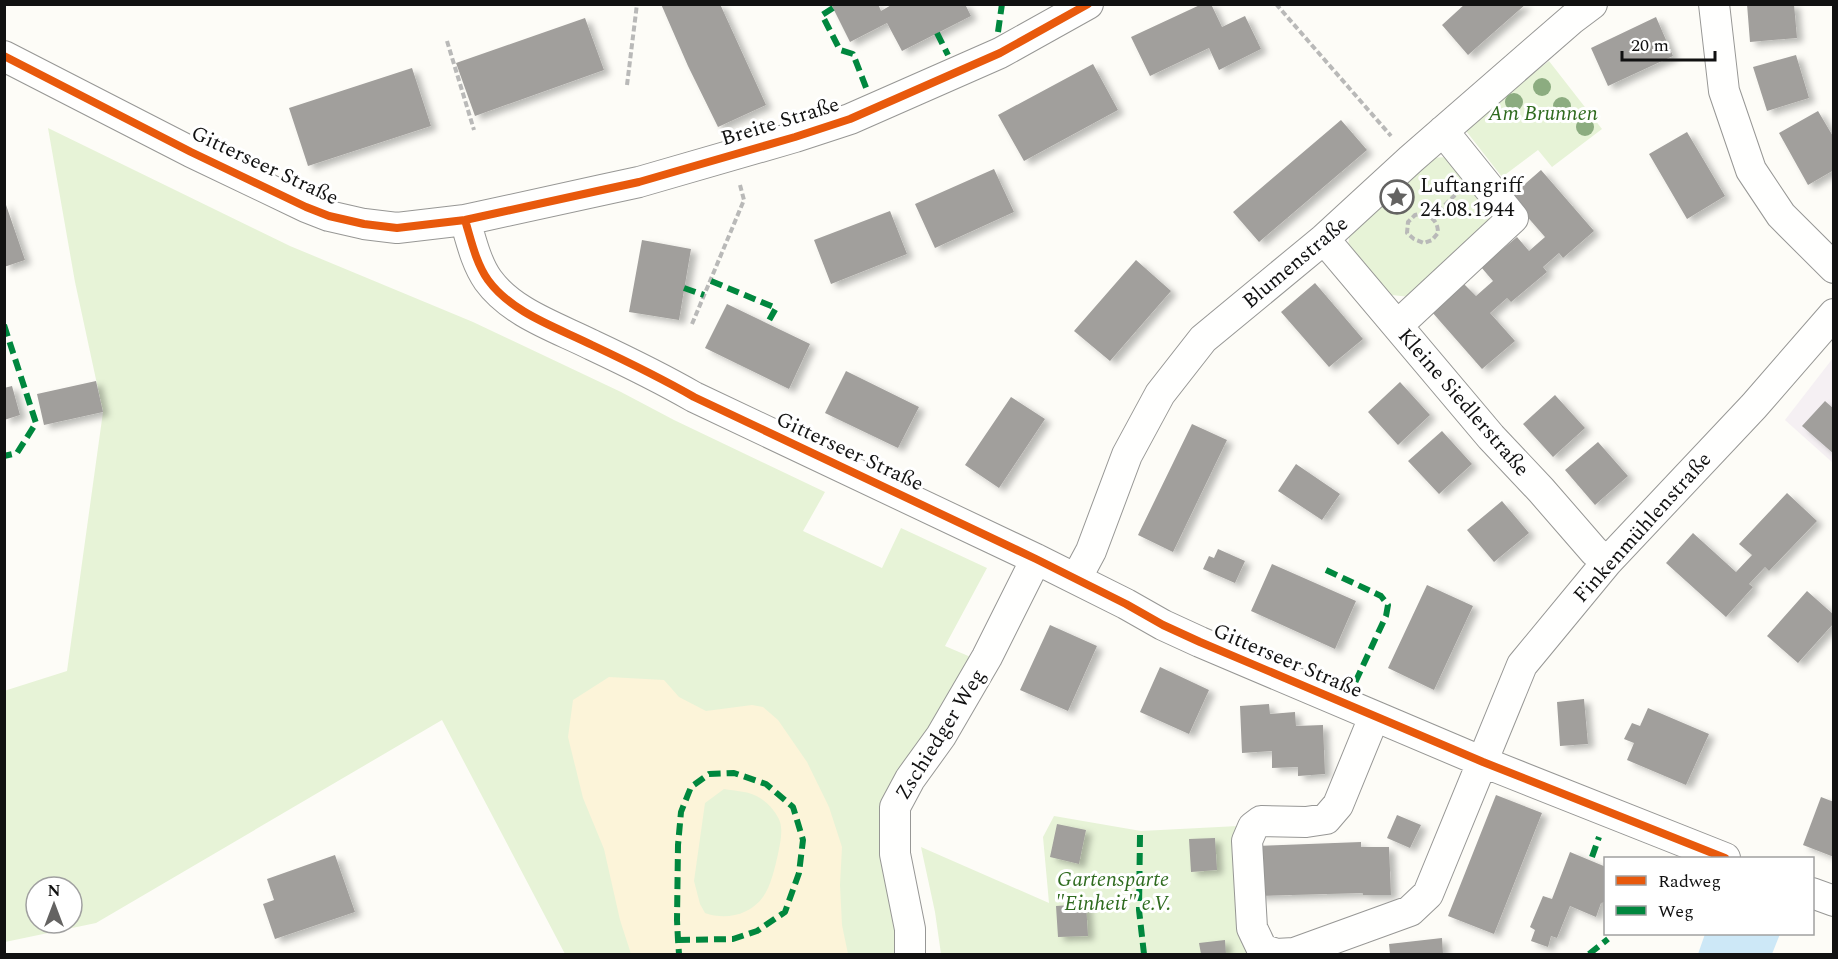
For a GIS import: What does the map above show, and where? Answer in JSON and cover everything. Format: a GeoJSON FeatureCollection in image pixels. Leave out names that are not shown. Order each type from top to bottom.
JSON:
{"type":"FeatureCollection","features":[{"type":"Feature","properties":{"kind":"street","name":"Breite Straße"},"geometry":{"type":"LineString","coordinates":[[465,220],[639,182],[850,119],[1000,53],[1088,4]]}},
{"type":"Feature","properties":{"kind":"street","name":"Blumenstraße"},"geometry":{"type":"LineString","coordinates":[[1076,579],[1091,552],[1127,455],[1160,394],[1203,339],[1324,239],[1411,159],[1592,4]]}},
{"type":"Feature","properties":{"kind":"street"},"geometry":{"type":"LineString","coordinates":[[1714,4],[1724,91],[1751,170],[1781,216],[1833,268]]}},
{"type":"Feature","properties":{"kind":"street","name":"Gitterseer Straße"},"geometry":{"type":"LineString","coordinates":[[4,56],[191,152],[329,216],[396,228],[465,220],[474,252],[486,278],[514,305],[534,317],[694,397],[1036,559],[1163,625],[1374,717],[1722,857]]}},
{"type":"Feature","properties":{"kind":"street"},"geometry":{"type":"LineString","coordinates":[[1398,325],[1513,218],[1443,131]]}},
{"type":"Feature","properties":{"kind":"street","name":"Kleine Siedlerstraße"},"geometry":{"type":"LineString","coordinates":[[1324,239],[1491,437],[1594,551],[1607,562]]}},
{"type":"Feature","properties":{"kind":"street","name":"Finkenmühlenstraße"},"geometry":{"type":"LineString","coordinates":[[1484,762],[1522,665],[1607,562],[1754,406],[1833,314]]}},
{"type":"Feature","properties":{"kind":"street","name":"Zschiedger Weg"},"geometry":{"type":"LineString","coordinates":[[910,954],[910,929],[896,854],[895,807],[910,779],[941,736],[987,657],[1036,559]]}},
{"type":"Feature","properties":{"kind":"street","name":"Gitterseer Straße"},"geometry":{"type":"LineString","coordinates":[[1374,717],[1338,805],[1326,819],[1306,822],[1261,821],[1253,827],[1247,841],[1252,928],[1262,949],[1276,954],[1294,953],[1410,911],[1428,894],[1484,762]]}},
{"type":"Feature","properties":{"kind":"street"},"geometry":{"type":"LineString","coordinates":[[1814,894],[1833,901]]}},
{"type":"Feature","properties":{"kind":"path"},"geometry":{"type":"LineString","coordinates":[[627,85],[637,4]]}},
{"type":"Feature","properties":{"kind":"path"},"geometry":{"type":"LineString","coordinates":[[1276,4],[1411,159]]}},
{"type":"Feature","properties":{"kind":"path"},"geometry":{"type":"LineString","coordinates":[[447,41],[474,130]]}},
{"type":"Feature","properties":{"kind":"path"},"geometry":{"type":"LineString","coordinates":[[692,324],[744,200],[739,183]]}},
{"type":"Feature","properties":{"kind":"path"},"geometry":{"type":"LineString","coordinates":[[1424,213],[1432,218],[1438,225],[1438,233],[1432,240],[1424,243],[1407,233],[1408,222],[1415,215],[1424,213]]}},
{"type":"Feature","properties":{"kind":"shaded area"},"geometry":{"type":"Polygon","coordinates":[[[1833,358],[1833,463],[1785,420],[1833,358]]]}},
{"type":"Feature","properties":{"kind":"green space","name":"Am Brunnen"},"geometry":{"type":"Polygon","coordinates":[[[1549,61],[1602,129],[1552,167],[1538,150],[1502,177],[1463,127],[1549,61]]]}},
{"type":"Feature","properties":{"kind":"green space"},"geometry":{"type":"Polygon","coordinates":[[[48,128],[290,246],[473,322],[825,492],[803,531],[882,568],[901,528],[987,568],[945,646],[973,658],[955,690],[903,766],[904,954],[565,954],[442,720],[96,923],[84,926],[84,875],[24,875],[24,935],[39,935],[5,942],[4,691],[67,671],[103,412],[75,282],[48,128]]]}},
{"type":"Feature","properties":{"kind":"green space","name":"Am Brunnen"},"geometry":{"type":"Polygon","coordinates":[[[1448,157],[1492,207],[1491,224],[1410,297],[1392,295],[1348,247],[1350,229],[1429,158],[1448,157]]]}},
{"type":"Feature","properties":{"kind":"green space","name":"Gartensparte \"Einheit\" e.V."},"geometry":{"type":"Polygon","coordinates":[[[1054,816],[1141,831],[1238,826],[1248,954],[941,954],[935,912],[921,847],[1049,903],[1043,837],[1054,816]]]}},
{"type":"Feature","properties":{"kind":"sand"},"geometry":{"type":"Polygon","coordinates":[[[609,677],[664,680],[679,697],[706,711],[752,705],[763,707],[778,720],[807,762],[829,807],[842,847],[840,885],[842,925],[848,954],[631,954],[620,920],[604,849],[583,798],[568,737],[573,700],[609,677]],[[724,789],[705,803],[694,881],[700,904],[705,913],[728,916],[744,912],[763,897],[778,854],[781,826],[774,812],[760,798],[752,794],[724,789]]]}},
{"type":"Feature","properties":{"kind":"water"},"geometry":{"type":"Polygon","coordinates":[[[1705,935],[1780,935],[1772,954],[1698,954],[1705,935]]]}},
{"type":"Feature","properties":{"kind":"building"},"geometry":{"type":"Polygon","coordinates":[[[661,4],[720,4],[766,105],[718,127],[661,4]]]}},
{"type":"Feature","properties":{"kind":"building"},"geometry":{"type":"Polygon","coordinates":[[[831,4],[878,4],[881,11],[893,4],[965,4],[971,16],[902,51],[887,23],[850,42],[831,4]]]}},
{"type":"Feature","properties":{"kind":"building"},"geometry":{"type":"Polygon","coordinates":[[[1202,4],[1211,4],[1222,27],[1245,16],[1261,49],[1219,70],[1209,48],[1150,76],[1131,37],[1202,4]]]}},
{"type":"Feature","properties":{"kind":"building"},"geometry":{"type":"Polygon","coordinates":[[[1465,4],[1526,4],[1468,55],[1442,25],[1465,4]]]}},
{"type":"Feature","properties":{"kind":"building"},"geometry":{"type":"Polygon","coordinates":[[[1747,4],[1794,4],[1797,38],[1750,42],[1747,4]]]}},
{"type":"Feature","properties":{"kind":"building"},"geometry":{"type":"Polygon","coordinates":[[[1656,17],[1673,56],[1608,86],[1591,48],[1656,17]]]}},
{"type":"Feature","properties":{"kind":"building"},"geometry":{"type":"Polygon","coordinates":[[[585,18],[604,70],[475,116],[456,63],[585,18]]]}},
{"type":"Feature","properties":{"kind":"building"},"geometry":{"type":"Polygon","coordinates":[[[1796,55],[1809,98],[1767,111],[1753,67],[1796,55]]]}},
{"type":"Feature","properties":{"kind":"building"},"geometry":{"type":"Polygon","coordinates":[[[1093,64],[1118,110],[1024,161],[998,115],[1093,64]]]}},
{"type":"Feature","properties":{"kind":"building"},"geometry":{"type":"Polygon","coordinates":[[[412,68],[431,126],[308,166],[289,108],[412,68]]]}},
{"type":"Feature","properties":{"kind":"building"},"geometry":{"type":"Polygon","coordinates":[[[1818,111],[1834,138],[1834,170],[1808,185],[1779,133],[1818,111]]]}},
{"type":"Feature","properties":{"kind":"building"},"geometry":{"type":"Polygon","coordinates":[[[1341,120],[1367,150],[1259,242],[1233,212],[1341,120]]]}},
{"type":"Feature","properties":{"kind":"building"},"geometry":{"type":"Polygon","coordinates":[[[1687,132],[1725,196],[1687,219],[1649,154],[1687,132]]]}},
{"type":"Feature","properties":{"kind":"building"},"geometry":{"type":"Polygon","coordinates":[[[994,169],[1014,212],[935,248],[915,204],[994,169]]]}},
{"type":"Feature","properties":{"kind":"building"},"geometry":{"type":"Polygon","coordinates":[[[1541,170],[1594,231],[1563,258],[1559,253],[1543,267],[1547,272],[1511,302],[1507,298],[1490,313],[1515,341],[1482,369],[1432,312],[1464,284],[1476,296],[1493,281],[1481,267],[1517,237],[1529,251],[1545,237],[1510,197],[1541,170]]]}},
{"type":"Feature","properties":{"kind":"building"},"geometry":{"type":"Polygon","coordinates":[[[4,203],[25,260],[4,267],[4,203]]]}},
{"type":"Feature","properties":{"kind":"building"},"geometry":{"type":"Polygon","coordinates":[[[890,211],[907,254],[831,284],[814,240],[890,211]]]}},
{"type":"Feature","properties":{"kind":"building"},"geometry":{"type":"Polygon","coordinates":[[[642,240],[691,249],[679,320],[629,312],[642,240]]]}},
{"type":"Feature","properties":{"kind":"building"},"geometry":{"type":"Polygon","coordinates":[[[1136,260],[1171,291],[1110,361],[1074,331],[1136,260]]]}},
{"type":"Feature","properties":{"kind":"building"},"geometry":{"type":"Polygon","coordinates":[[[1315,283],[1363,339],[1329,367],[1281,312],[1315,283]]]}},
{"type":"Feature","properties":{"kind":"building"},"geometry":{"type":"Polygon","coordinates":[[[727,304],[810,344],[789,389],[705,348],[727,304]]]}},
{"type":"Feature","properties":{"kind":"building"},"geometry":{"type":"Polygon","coordinates":[[[846,371],[919,407],[898,448],[825,413],[846,371]]]}},
{"type":"Feature","properties":{"kind":"building"},"geometry":{"type":"Polygon","coordinates":[[[96,381],[103,412],[44,425],[37,394],[96,381]]]}},
{"type":"Feature","properties":{"kind":"building"},"geometry":{"type":"Polygon","coordinates":[[[1400,382],[1430,415],[1398,445],[1368,412],[1400,382]]]}},
{"type":"Feature","properties":{"kind":"building"},"geometry":{"type":"Polygon","coordinates":[[[12,386],[20,415],[4,420],[4,388],[12,386]]]}},
{"type":"Feature","properties":{"kind":"building"},"geometry":{"type":"Polygon","coordinates":[[[1555,395],[1585,428],[1553,457],[1523,424],[1555,395]]]}},
{"type":"Feature","properties":{"kind":"building"},"geometry":{"type":"Polygon","coordinates":[[[1011,397],[1045,419],[999,488],[965,465],[1011,397]]]}},
{"type":"Feature","properties":{"kind":"building"},"geometry":{"type":"Polygon","coordinates":[[[1825,401],[1834,409],[1834,454],[1802,426],[1825,401]]]}},
{"type":"Feature","properties":{"kind":"building"},"geometry":{"type":"Polygon","coordinates":[[[1192,424],[1227,440],[1173,552],[1138,535],[1192,424]]]}},
{"type":"Feature","properties":{"kind":"building"},"geometry":{"type":"Polygon","coordinates":[[[1442,431],[1472,464],[1439,494],[1408,461],[1442,431]]]}},
{"type":"Feature","properties":{"kind":"building"},"geometry":{"type":"Polygon","coordinates":[[[1598,442],[1628,476],[1595,505],[1565,470],[1598,442]]]}},
{"type":"Feature","properties":{"kind":"building"},"geometry":{"type":"Polygon","coordinates":[[[1296,464],[1340,494],[1322,520],[1278,491],[1296,464]]]}},
{"type":"Feature","properties":{"kind":"building"},"geometry":{"type":"Polygon","coordinates":[[[1787,493],[1817,521],[1769,571],[1765,567],[1749,584],[1753,587],[1726,617],[1666,563],[1693,533],[1736,572],[1752,555],[1739,544],[1787,493]]]}},
{"type":"Feature","properties":{"kind":"building"},"geometry":{"type":"Polygon","coordinates":[[[1502,501],[1529,533],[1494,562],[1467,530],[1502,501]]]}},
{"type":"Feature","properties":{"kind":"building"},"geometry":{"type":"Polygon","coordinates":[[[1218,549],[1245,561],[1235,583],[1203,569],[1209,556],[1214,558],[1218,549]]]}},
{"type":"Feature","properties":{"kind":"building"},"geometry":{"type":"Polygon","coordinates":[[[1272,564],[1356,601],[1335,649],[1251,611],[1272,564]]]}},
{"type":"Feature","properties":{"kind":"building"},"geometry":{"type":"Polygon","coordinates":[[[1427,585],[1473,606],[1434,690],[1388,668],[1427,585]]]}},
{"type":"Feature","properties":{"kind":"building"},"geometry":{"type":"Polygon","coordinates":[[[1807,591],[1834,615],[1834,623],[1798,663],[1767,636],[1807,591]]]}},
{"type":"Feature","properties":{"kind":"building"},"geometry":{"type":"Polygon","coordinates":[[[1050,625],[1097,646],[1068,711],[1020,690],[1050,625]]]}},
{"type":"Feature","properties":{"kind":"building"},"geometry":{"type":"Polygon","coordinates":[[[1160,667],[1209,690],[1189,734],[1140,712],[1160,667]]]}},
{"type":"Feature","properties":{"kind":"building"},"geometry":{"type":"Polygon","coordinates":[[[1584,699],[1588,744],[1560,746],[1557,702],[1584,699]]]}},
{"type":"Feature","properties":{"kind":"building"},"geometry":{"type":"Polygon","coordinates":[[[1269,704],[1270,714],[1295,712],[1296,726],[1323,725],[1325,774],[1298,776],[1298,767],[1272,768],[1272,751],[1242,753],[1240,706],[1269,704]]]}},
{"type":"Feature","properties":{"kind":"building"},"geometry":{"type":"Polygon","coordinates":[[[1648,708],[1709,734],[1686,785],[1627,760],[1634,743],[1624,739],[1632,723],[1640,726],[1648,708]]]}},
{"type":"Feature","properties":{"kind":"building"},"geometry":{"type":"Polygon","coordinates":[[[1496,795],[1542,813],[1494,934],[1448,916],[1496,795]]]}},
{"type":"Feature","properties":{"kind":"building"},"geometry":{"type":"Polygon","coordinates":[[[1821,797],[1834,802],[1834,857],[1803,845],[1821,797]]]}},
{"type":"Feature","properties":{"kind":"building"},"geometry":{"type":"Polygon","coordinates":[[[1397,815],[1421,825],[1410,848],[1387,838],[1397,815]]]}},
{"type":"Feature","properties":{"kind":"building"},"geometry":{"type":"Polygon","coordinates":[[[1057,824],[1086,830],[1079,864],[1050,857],[1057,824]]]}},
{"type":"Feature","properties":{"kind":"building"},"geometry":{"type":"Polygon","coordinates":[[[1215,838],[1217,870],[1191,872],[1189,839],[1215,838]]]}},
{"type":"Feature","properties":{"kind":"building"},"geometry":{"type":"Polygon","coordinates":[[[1361,842],[1361,847],[1389,847],[1391,895],[1363,895],[1363,893],[1257,896],[1256,846],[1361,842]]]}},
{"type":"Feature","properties":{"kind":"building"},"geometry":{"type":"Polygon","coordinates":[[[1570,852],[1604,866],[1604,902],[1601,903],[1596,917],[1570,906],[1557,938],[1551,936],[1548,947],[1531,941],[1535,930],[1530,927],[1543,896],[1552,899],[1570,852]]]}},
{"type":"Feature","properties":{"kind":"building"},"geometry":{"type":"Polygon","coordinates":[[[335,855],[355,912],[275,939],[263,904],[274,900],[267,879],[335,855]]]}},
{"type":"Feature","properties":{"kind":"building"},"geometry":{"type":"Polygon","coordinates":[[[1086,904],[1088,936],[1058,937],[1056,906],[1086,904]]]}},
{"type":"Feature","properties":{"kind":"building"},"geometry":{"type":"Polygon","coordinates":[[[1442,938],[1443,954],[1390,954],[1389,944],[1442,938]]]}},
{"type":"Feature","properties":{"kind":"building"},"geometry":{"type":"Polygon","coordinates":[[[1225,940],[1226,954],[1201,954],[1199,943],[1225,940]]]}},
{"type":"Feature","properties":{"kind":"marked path"},"geometry":{"type":"LineString","coordinates":[[998,32],[1002,4]]}},
{"type":"Feature","properties":{"kind":"marked path"},"geometry":{"type":"LineString","coordinates":[[833,8],[822,15],[840,50],[853,54],[867,90]]}},
{"type":"Feature","properties":{"kind":"marked path"},"geometry":{"type":"LineString","coordinates":[[937,33],[948,55]]}},
{"type":"Feature","properties":{"kind":"marked path"},"geometry":{"type":"LineString","coordinates":[[711,281],[776,308],[767,324]]}},
{"type":"Feature","properties":{"kind":"marked path"},"geometry":{"type":"LineString","coordinates":[[684,288],[704,295]]}},
{"type":"Feature","properties":{"kind":"marked path"},"geometry":{"type":"LineString","coordinates":[[4,325],[36,423],[17,453],[4,456]]}},
{"type":"Feature","properties":{"kind":"marked path"},"geometry":{"type":"LineString","coordinates":[[1326,570],[1381,596],[1388,605],[1386,616],[1353,687]]}},
{"type":"Feature","properties":{"kind":"marked path"},"geometry":{"type":"LineString","coordinates":[[678,940],[733,939],[757,931],[785,912],[799,873],[803,840],[793,807],[766,784],[734,773],[709,774],[691,787],[681,812],[678,845],[677,920],[678,940],[679,954]]}},
{"type":"Feature","properties":{"kind":"marked path"},"geometry":{"type":"LineString","coordinates":[[1140,835],[1139,910],[1144,954]]}},
{"type":"Feature","properties":{"kind":"marked path"},"geometry":{"type":"LineString","coordinates":[[1592,857],[1599,837]]}},
{"type":"Feature","properties":{"kind":"marked path"},"geometry":{"type":"LineString","coordinates":[[1589,954],[1608,939]]}},
{"type":"Feature","properties":{"kind":"cycle path"},"geometry":{"type":"LineString","coordinates":[[4,56],[191,152],[306,207],[329,216],[397,228],[465,220],[639,182],[795,137],[850,119],[1000,53],[1088,4]]}},
{"type":"Feature","properties":{"kind":"cycle path"},"geometry":{"type":"LineString","coordinates":[[465,220],[477,259],[488,280],[509,302],[535,318],[631,363],[694,397],[1036,559],[1200,642],[1483,762],[1722,857]]}},
{"type":"Feature","properties":{"kind":"place","name":"Luftangriff 24.08.1944"},"geometry":{"type":"Point","coordinates":[1397,197]}}]}
